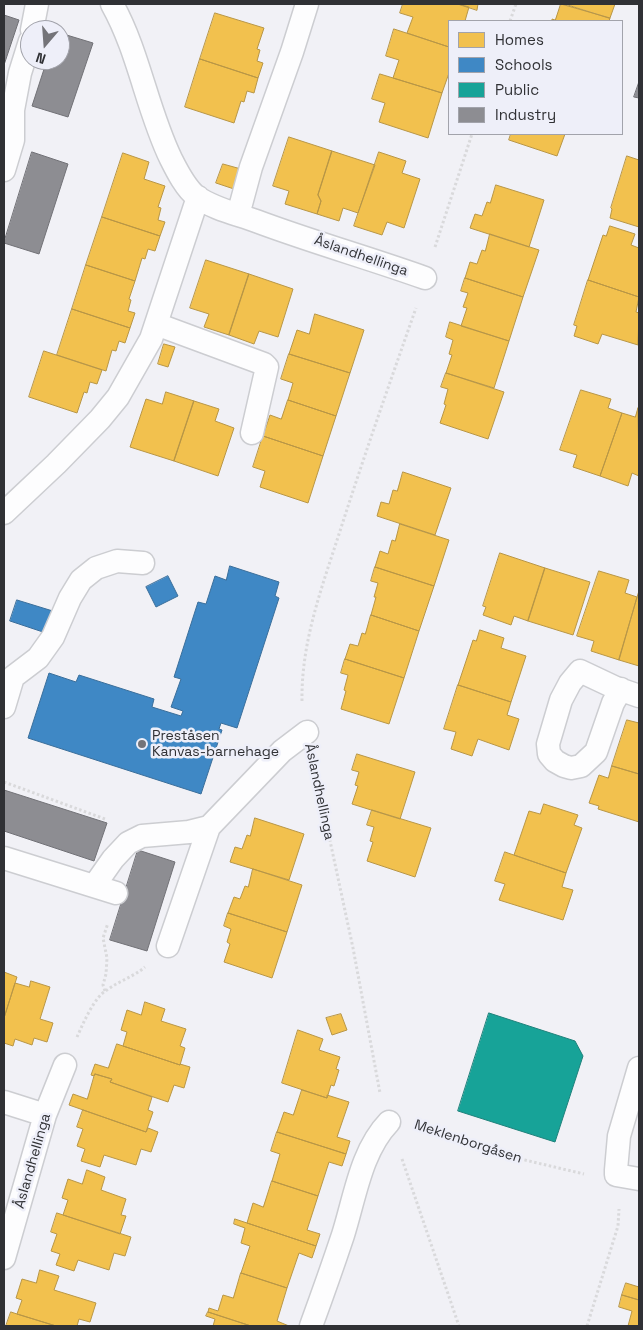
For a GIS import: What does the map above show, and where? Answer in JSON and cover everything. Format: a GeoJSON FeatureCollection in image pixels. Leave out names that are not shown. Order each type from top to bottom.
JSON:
{"type":"FeatureCollection","features":[{"type":"Feature","properties":{"kind":"lane"},"geometry":{"type":"LineString","coordinates":[[34,20],[37,4]]}},
{"type":"Feature","properties":{"kind":"lane","name":"Åslandhellinga"},"geometry":{"type":"LineString","coordinates":[[112,4],[171,159],[183,181],[198,197],[216,207],[238,215],[425,278]]}},
{"type":"Feature","properties":{"kind":"lane"},"geometry":{"type":"LineString","coordinates":[[238,215],[251,167],[307,4]]}},
{"type":"Feature","properties":{"kind":"lane"},"geometry":{"type":"LineString","coordinates":[[4,170],[13,140],[12,110],[21,70]]}},
{"type":"Feature","properties":{"kind":"lane"},"geometry":{"type":"LineString","coordinates":[[4,513],[56,464],[118,397],[136,366],[156,324],[198,197]]}},
{"type":"Feature","properties":{"kind":"lane"},"geometry":{"type":"LineString","coordinates":[[156,324],[264,364],[267,367],[252,432]]}},
{"type":"Feature","properties":{"kind":"lane"},"geometry":{"type":"LineString","coordinates":[[4,707],[13,677],[38,658],[53,638],[70,598],[81,580],[96,568],[117,561],[143,563]]}},
{"type":"Feature","properties":{"kind":"lane","name":"Åslandhellinga"},"geometry":{"type":"LineString","coordinates":[[209,827],[282,751],[307,732]]}},
{"type":"Feature","properties":{"kind":"lane"},"geometry":{"type":"LineString","coordinates":[[94,886],[128,843],[142,836],[189,832],[209,827]]}},
{"type":"Feature","properties":{"kind":"lane"},"geometry":{"type":"LineString","coordinates":[[168,946],[209,827]]}},
{"type":"Feature","properties":{"kind":"lane"},"geometry":{"type":"LineString","coordinates":[[4,858],[116,893]]}},
{"type":"Feature","properties":{"kind":"lane","name":"Åslandhellinga"},"geometry":{"type":"LineString","coordinates":[[4,1258],[45,1115],[65,1065]]}},
{"type":"Feature","properties":{"kind":"lane"},"geometry":{"type":"LineString","coordinates":[[639,1068],[619,1136],[616,1176],[639,1179]]}},
{"type":"Feature","properties":{"kind":"lane"},"geometry":{"type":"LineString","coordinates":[[4,1102],[45,1115]]}},
{"type":"Feature","properties":{"kind":"lane"},"geometry":{"type":"LineString","coordinates":[[311,1326],[372,1143],[389,1122]]}},
{"type":"Feature","properties":{"kind":"path"},"geometry":{"type":"LineString","coordinates":[[510,20],[516,4]]}},
{"type":"Feature","properties":{"kind":"path","name":"Åslandhellinga"},"geometry":{"type":"LineString","coordinates":[[425,278],[472,135]]}},
{"type":"Feature","properties":{"kind":"path"},"geometry":{"type":"LineString","coordinates":[[307,732],[302,706],[302,681],[314,609],[362,461],[425,278]]}},
{"type":"Feature","properties":{"kind":"path","name":"Åslandhellinga"},"geometry":{"type":"LineString","coordinates":[[307,732],[353,948],[373,1058],[389,1122],[459,1326]]}},
{"type":"Feature","properties":{"kind":"path"},"geometry":{"type":"LineString","coordinates":[[4,782],[118,824],[142,836]]}},
{"type":"Feature","properties":{"kind":"path"},"geometry":{"type":"LineString","coordinates":[[105,990],[103,985],[107,958],[103,938],[116,893]]}},
{"type":"Feature","properties":{"kind":"path"},"geometry":{"type":"LineString","coordinates":[[65,1065],[96,1000],[105,990],[139,972],[164,946],[168,946]]}},
{"type":"Feature","properties":{"kind":"path","name":"Meklenborgåsen"},"geometry":{"type":"LineString","coordinates":[[389,1122],[406,1122],[461,1137],[508,1156],[546,1166],[588,1175],[616,1176]]}},
{"type":"Feature","properties":{"kind":"path"},"geometry":{"type":"LineString","coordinates":[[587,1326],[618,1226],[620,1202],[616,1176]]}},
{"type":"Feature","properties":{"kind":"building: Homes"},"geometry":{"type":"Polygon","coordinates":[[[403,4],[458,4],[469,7],[465,20],[448,20],[448,47],[407,33],[413,17],[400,13],[403,4]]]}},
{"type":"Feature","properties":{"kind":"building: Homes"},"geometry":{"type":"Polygon","coordinates":[[[458,4],[478,4],[477,10],[458,4]]]}},
{"type":"Feature","properties":{"kind":"building: Homes"},"geometry":{"type":"Polygon","coordinates":[[[561,4],[610,18],[609,20],[555,20],[561,4]]]}},
{"type":"Feature","properties":{"kind":"building: Homes"},"geometry":{"type":"Polygon","coordinates":[[[565,4],[615,4],[610,18],[565,4]]]}},
{"type":"Feature","properties":{"kind":"building: Homes"},"geometry":{"type":"Polygon","coordinates":[[[215,13],[264,28],[257,49],[260,50],[257,61],[263,63],[258,78],[200,59],[215,13]]]}},
{"type":"Feature","properties":{"kind":"building: Homes"},"geometry":{"type":"Polygon","coordinates":[[[394,29],[448,47],[448,76],[442,93],[393,78],[399,60],[386,56],[394,29]]]}},
{"type":"Feature","properties":{"kind":"building: Homes"},"geometry":{"type":"Polygon","coordinates":[[[200,59],[258,78],[254,93],[247,91],[244,102],[241,101],[234,123],[185,107],[200,59]]]}},
{"type":"Feature","properties":{"kind":"building: Homes"},"geometry":{"type":"Polygon","coordinates":[[[380,74],[442,93],[428,138],[379,122],[385,103],[372,99],[380,74]]]}},
{"type":"Feature","properties":{"kind":"building: Homes"},"geometry":{"type":"Polygon","coordinates":[[[511,135],[565,135],[557,156],[509,140],[511,135]]]}},
{"type":"Feature","properties":{"kind":"building: Homes"},"geometry":{"type":"Polygon","coordinates":[[[289,137],[332,151],[318,195],[321,201],[317,214],[285,204],[289,191],[273,186],[289,137]]]}},
{"type":"Feature","properties":{"kind":"building: Homes"},"geometry":{"type":"Polygon","coordinates":[[[332,151],[375,165],[358,213],[343,208],[339,221],[317,214],[321,201],[318,195],[332,151]]]}},
{"type":"Feature","properties":{"kind":"building: Homes"},"geometry":{"type":"Polygon","coordinates":[[[379,152],[406,161],[402,173],[420,179],[404,228],[387,222],[382,235],[354,226],[379,152]]]}},
{"type":"Feature","properties":{"kind":"building: Homes"},"geometry":{"type":"Polygon","coordinates":[[[123,153],[149,162],[144,179],[165,186],[158,207],[161,208],[158,220],[165,222],[160,236],[102,217],[123,153]]]}},
{"type":"Feature","properties":{"kind":"building: Homes"},"geometry":{"type":"Polygon","coordinates":[[[627,156],[639,160],[639,227],[610,218],[611,208],[627,156]]]}},
{"type":"Feature","properties":{"kind":"building: Homes"},"geometry":{"type":"Polygon","coordinates":[[[223,164],[241,169],[234,189],[216,183],[223,164]]]}},
{"type":"Feature","properties":{"kind":"building: Homes"},"geometry":{"type":"Polygon","coordinates":[[[496,185],[544,200],[529,247],[470,228],[475,214],[482,216],[487,202],[490,203],[496,185]]]}},
{"type":"Feature","properties":{"kind":"building: Homes"},"geometry":{"type":"Polygon","coordinates":[[[102,217],[160,236],[155,251],[148,249],[145,259],[142,258],[135,281],[86,265],[102,217]]]}},
{"type":"Feature","properties":{"kind":"building: Homes"},"geometry":{"type":"Polygon","coordinates":[[[610,226],[635,234],[631,245],[639,248],[639,297],[588,280],[603,235],[606,236],[610,226]]]}},
{"type":"Feature","properties":{"kind":"building: Homes"},"geometry":{"type":"Polygon","coordinates":[[[490,234],[539,250],[523,297],[465,278],[470,262],[477,264],[482,250],[485,251],[490,234]]]}},
{"type":"Feature","properties":{"kind":"building: Homes"},"geometry":{"type":"Polygon","coordinates":[[[206,260],[249,274],[229,335],[204,327],[209,314],[190,308],[206,260]]]}},
{"type":"Feature","properties":{"kind":"building: Homes"},"geometry":{"type":"Polygon","coordinates":[[[86,265],[135,281],[129,299],[131,300],[128,311],[135,313],[130,328],[72,309],[86,265]]]}},
{"type":"Feature","properties":{"kind":"building: Homes"},"geometry":{"type":"Polygon","coordinates":[[[249,274],[293,289],[278,337],[259,331],[254,344],[229,335],[249,274]]]}},
{"type":"Feature","properties":{"kind":"building: Homes"},"geometry":{"type":"Polygon","coordinates":[[[465,278],[523,297],[509,341],[461,326],[467,308],[463,307],[468,293],[461,291],[465,278]]]}},
{"type":"Feature","properties":{"kind":"building: Homes"},"geometry":{"type":"Polygon","coordinates":[[[588,280],[639,297],[636,312],[639,313],[638,345],[602,334],[598,344],[574,336],[577,326],[574,325],[588,280]]]}},
{"type":"Feature","properties":{"kind":"building: Homes"},"geometry":{"type":"Polygon","coordinates":[[[72,309],[130,328],[125,343],[119,341],[116,351],[112,350],[106,371],[57,355],[72,309]]]}},
{"type":"Feature","properties":{"kind":"building: Homes"},"geometry":{"type":"Polygon","coordinates":[[[315,314],[364,330],[350,373],[289,354],[297,330],[309,334],[315,314]]]}},
{"type":"Feature","properties":{"kind":"building: Homes"},"geometry":{"type":"Polygon","coordinates":[[[450,322],[509,341],[494,388],[446,373],[452,355],[449,354],[453,340],[446,337],[450,322]]]}},
{"type":"Feature","properties":{"kind":"building: Homes"},"geometry":{"type":"Polygon","coordinates":[[[164,344],[175,347],[168,367],[158,364],[164,344]]]}},
{"type":"Feature","properties":{"kind":"building: Homes"},"geometry":{"type":"Polygon","coordinates":[[[44,351],[102,370],[97,384],[90,382],[87,393],[84,392],[77,413],[29,397],[44,351]]]}},
{"type":"Feature","properties":{"kind":"building: Homes"},"geometry":{"type":"Polygon","coordinates":[[[289,354],[350,373],[336,416],[288,400],[293,383],[281,379],[289,354]]]}},
{"type":"Feature","properties":{"kind":"building: Homes"},"geometry":{"type":"Polygon","coordinates":[[[446,373],[504,392],[488,439],[440,423],[446,405],[444,404],[448,389],[441,387],[446,373]]]}},
{"type":"Feature","properties":{"kind":"building: Homes"},"geometry":{"type":"Polygon","coordinates":[[[581,390],[611,399],[608,408],[622,413],[600,476],[573,467],[577,455],[560,450],[581,390]]]}},
{"type":"Feature","properties":{"kind":"building: Homes"},"geometry":{"type":"Polygon","coordinates":[[[166,392],[194,401],[174,461],[130,447],[146,399],[162,404],[166,392]]]}},
{"type":"Feature","properties":{"kind":"building: Homes"},"geometry":{"type":"Polygon","coordinates":[[[288,400],[336,416],[323,456],[263,436],[270,415],[281,419],[288,400]]]}},
{"type":"Feature","properties":{"kind":"building: Homes"},"geometry":{"type":"Polygon","coordinates":[[[194,401],[219,409],[215,421],[234,428],[218,476],[174,461],[194,401]]]}},
{"type":"Feature","properties":{"kind":"building: Homes"},"geometry":{"type":"Polygon","coordinates":[[[638,408],[639,476],[632,473],[628,486],[600,476],[622,413],[635,417],[638,408]]]}},
{"type":"Feature","properties":{"kind":"building: Homes"},"geometry":{"type":"Polygon","coordinates":[[[263,436],[323,456],[308,503],[260,487],[265,471],[253,467],[263,436]]]}},
{"type":"Feature","properties":{"kind":"building: Homes"},"geometry":{"type":"Polygon","coordinates":[[[403,472],[451,488],[435,535],[377,516],[381,502],[389,504],[393,490],[397,491],[403,472]]]}},
{"type":"Feature","properties":{"kind":"building: Homes"},"geometry":{"type":"Polygon","coordinates":[[[400,524],[449,540],[434,586],[375,567],[380,551],[388,554],[392,540],[395,541],[400,524]]]}},
{"type":"Feature","properties":{"kind":"building: Homes"},"geometry":{"type":"Polygon","coordinates":[[[500,553],[545,568],[528,621],[514,616],[511,625],[483,615],[486,607],[483,606],[500,553]]]}},
{"type":"Feature","properties":{"kind":"building: Homes"},"geometry":{"type":"Polygon","coordinates":[[[375,567],[434,586],[419,631],[371,615],[378,583],[371,581],[375,567]]]}},
{"type":"Feature","properties":{"kind":"building: Homes"},"geometry":{"type":"Polygon","coordinates":[[[545,568],[590,582],[573,635],[528,621],[545,568]]]}},
{"type":"Feature","properties":{"kind":"building: Homes"},"geometry":{"type":"Polygon","coordinates":[[[599,571],[629,580],[625,593],[637,597],[619,660],[591,651],[594,641],[577,636],[599,571]]]}},
{"type":"Feature","properties":{"kind":"building: Homes"},"geometry":{"type":"Polygon","coordinates":[[[639,591],[639,666],[619,660],[639,591]]]}},
{"type":"Feature","properties":{"kind":"building: Homes"},"geometry":{"type":"Polygon","coordinates":[[[371,615],[419,631],[404,678],[345,659],[350,644],[358,646],[362,633],[365,634],[371,615]]]}},
{"type":"Feature","properties":{"kind":"building: Homes"},"geometry":{"type":"Polygon","coordinates":[[[480,630],[504,638],[501,648],[526,656],[511,702],[458,685],[473,640],[476,641],[480,630]]]}},
{"type":"Feature","properties":{"kind":"building: Homes"},"geometry":{"type":"Polygon","coordinates":[[[345,659],[404,678],[389,724],[341,709],[348,675],[341,673],[345,659]]]}},
{"type":"Feature","properties":{"kind":"building: Homes"},"geometry":{"type":"Polygon","coordinates":[[[458,685],[511,702],[507,715],[519,719],[509,750],[478,739],[472,756],[451,749],[456,732],[444,729],[458,685]]]}},
{"type":"Feature","properties":{"kind":"building: Homes"},"geometry":{"type":"Polygon","coordinates":[[[627,720],[639,723],[639,774],[612,766],[627,720]]]}},
{"type":"Feature","properties":{"kind":"building: Homes"},"geometry":{"type":"Polygon","coordinates":[[[357,754],[415,772],[400,819],[352,804],[358,786],[355,785],[359,772],[352,770],[357,754]]]}},
{"type":"Feature","properties":{"kind":"building: Homes"},"geometry":{"type":"Polygon","coordinates":[[[612,766],[639,774],[639,822],[598,809],[599,806],[589,803],[599,775],[608,778],[612,766]]]}},
{"type":"Feature","properties":{"kind":"building: Homes"},"geometry":{"type":"Polygon","coordinates":[[[544,804],[578,815],[574,825],[582,828],[566,873],[514,855],[529,811],[540,814],[544,804]]]}},
{"type":"Feature","properties":{"kind":"building: Homes"},"geometry":{"type":"Polygon","coordinates":[[[372,810],[431,828],[415,877],[367,861],[373,842],[370,841],[374,827],[367,825],[372,810]]]}},
{"type":"Feature","properties":{"kind":"building: Homes"},"geometry":{"type":"Polygon","coordinates":[[[255,818],[304,834],[289,880],[230,862],[235,847],[242,849],[247,835],[250,836],[255,818]]]}},
{"type":"Feature","properties":{"kind":"building: Homes"},"geometry":{"type":"Polygon","coordinates":[[[505,852],[566,873],[562,887],[573,890],[563,920],[499,900],[505,884],[495,881],[505,852]]]}},
{"type":"Feature","properties":{"kind":"building: Homes"},"geometry":{"type":"Polygon","coordinates":[[[253,869],[302,885],[287,932],[228,913],[234,897],[240,899],[245,886],[248,887],[253,869]]]}},
{"type":"Feature","properties":{"kind":"building: Homes"},"geometry":{"type":"Polygon","coordinates":[[[228,913],[287,932],[272,978],[224,962],[230,944],[227,942],[231,929],[224,926],[228,913]]]}},
{"type":"Feature","properties":{"kind":"building: Homes"},"geometry":{"type":"Polygon","coordinates":[[[4,972],[17,977],[4,1018],[4,972]]]}},
{"type":"Feature","properties":{"kind":"building: Homes"},"geometry":{"type":"Polygon","coordinates":[[[31,981],[50,987],[40,1019],[53,1023],[47,1042],[34,1038],[32,1045],[15,1039],[13,1046],[4,1043],[4,1018],[15,983],[29,987],[31,981]]]}},
{"type":"Feature","properties":{"kind":"building: Homes"},"geometry":{"type":"Polygon","coordinates":[[[145,1002],[165,1009],[161,1021],[186,1029],[180,1046],[185,1048],[180,1065],[123,1046],[127,1032],[121,1030],[127,1010],[141,1015],[145,1002]]]}},
{"type":"Feature","properties":{"kind":"building: Homes"},"geometry":{"type":"Polygon","coordinates":[[[341,1014],[347,1030],[332,1035],[326,1018],[341,1014]]]}},
{"type":"Feature","properties":{"kind":"building: Homes"},"geometry":{"type":"Polygon","coordinates":[[[298,1030],[323,1039],[319,1050],[340,1057],[336,1069],[339,1070],[334,1086],[331,1085],[327,1098],[282,1083],[298,1030]]]}},
{"type":"Feature","properties":{"kind":"building: Homes"},"geometry":{"type":"Polygon","coordinates":[[[117,1044],[190,1067],[184,1088],[174,1085],[168,1102],[110,1082],[112,1079],[95,1074],[94,1076],[91,1075],[95,1064],[108,1068],[117,1044]]]}},
{"type":"Feature","properties":{"kind":"building: Homes"},"geometry":{"type":"Polygon","coordinates":[[[95,1074],[112,1079],[110,1082],[152,1097],[148,1110],[153,1112],[146,1132],[69,1105],[73,1094],[87,1099],[95,1074]]]}},
{"type":"Feature","properties":{"kind":"building: Homes"},"geometry":{"type":"Polygon","coordinates":[[[302,1090],[327,1098],[327,1095],[349,1102],[337,1137],[350,1141],[346,1154],[277,1132],[284,1112],[293,1115],[302,1090]]]}},
{"type":"Feature","properties":{"kind":"building: Homes"},"geometry":{"type":"Polygon","coordinates":[[[83,1110],[146,1132],[148,1128],[158,1132],[151,1152],[141,1149],[136,1165],[104,1155],[100,1167],[81,1161],[85,1149],[77,1146],[83,1129],[77,1127],[83,1110]]]}},
{"type":"Feature","properties":{"kind":"building: Homes"},"geometry":{"type":"Polygon","coordinates":[[[277,1132],[346,1154],[342,1166],[329,1162],[318,1196],[272,1181],[280,1154],[271,1151],[277,1132]]]}},
{"type":"Feature","properties":{"kind":"building: Homes"},"geometry":{"type":"Polygon","coordinates":[[[87,1170],[105,1177],[101,1190],[126,1199],[121,1215],[126,1216],[120,1234],[63,1215],[68,1200],[62,1198],[68,1179],[82,1184],[87,1170]]]}},
{"type":"Feature","properties":{"kind":"building: Homes"},"geometry":{"type":"Polygon","coordinates":[[[272,1181],[318,1196],[307,1230],[320,1234],[316,1246],[247,1223],[253,1203],[263,1207],[272,1181]]]}},
{"type":"Feature","properties":{"kind":"building: Homes"},"geometry":{"type":"Polygon","coordinates":[[[57,1213],[131,1237],[125,1256],[114,1253],[109,1270],[78,1260],[74,1271],[56,1265],[60,1254],[51,1251],[57,1234],[51,1232],[57,1213]]]}},
{"type":"Feature","properties":{"kind":"building: Homes"},"geometry":{"type":"Polygon","coordinates":[[[235,1219],[316,1246],[312,1258],[299,1253],[287,1288],[241,1273],[250,1246],[241,1243],[245,1228],[234,1224],[235,1219]]]}},
{"type":"Feature","properties":{"kind":"building: Homes"},"geometry":{"type":"Polygon","coordinates":[[[40,1270],[59,1276],[54,1290],[96,1303],[90,1322],[79,1319],[77,1326],[56,1326],[17,1314],[22,1300],[16,1298],[22,1279],[36,1283],[40,1270]]]}},
{"type":"Feature","properties":{"kind":"building: Homes"},"geometry":{"type":"Polygon","coordinates":[[[241,1273],[287,1288],[277,1321],[289,1326],[251,1326],[208,1312],[209,1308],[218,1311],[223,1295],[233,1298],[241,1273]]]}},
{"type":"Feature","properties":{"kind":"building: Homes"},"geometry":{"type":"Polygon","coordinates":[[[626,1283],[639,1287],[639,1300],[622,1295],[626,1283]]]}},
{"type":"Feature","properties":{"kind":"building: Homes"},"geometry":{"type":"Polygon","coordinates":[[[622,1295],[639,1300],[639,1326],[628,1326],[632,1311],[619,1307],[622,1295]]]}},
{"type":"Feature","properties":{"kind":"building: Homes"},"geometry":{"type":"Polygon","coordinates":[[[11,1312],[17,1314],[56,1326],[6,1326],[11,1312]]]}},
{"type":"Feature","properties":{"kind":"building: Homes"},"geometry":{"type":"Polygon","coordinates":[[[208,1312],[251,1326],[213,1326],[215,1319],[206,1316],[208,1312]]]}},
{"type":"Feature","properties":{"kind":"building: Schools"},"geometry":{"type":"Polygon","coordinates":[[[230,566],[279,582],[275,596],[279,598],[237,728],[221,723],[219,729],[222,730],[201,794],[28,738],[49,673],[76,682],[79,675],[154,699],[152,707],[181,716],[183,711],[171,707],[181,679],[174,677],[198,602],[206,604],[215,576],[226,580],[230,566]]]}},
{"type":"Feature","properties":{"kind":"building: Schools"},"geometry":{"type":"Polygon","coordinates":[[[168,576],[178,596],[156,607],[146,587],[168,576]]]}},
{"type":"Feature","properties":{"kind":"building: Schools"},"geometry":{"type":"Polygon","coordinates":[[[17,600],[56,612],[49,634],[10,621],[17,600]]]}},
{"type":"Feature","properties":{"kind":"building: Public"},"geometry":{"type":"Polygon","coordinates":[[[489,1013],[575,1041],[583,1056],[555,1142],[458,1111],[489,1013]]]}},
{"type":"Feature","properties":{"kind":"building: Industry"},"geometry":{"type":"Polygon","coordinates":[[[4,15],[19,20],[4,65],[4,15]]]}},
{"type":"Feature","properties":{"kind":"building: Industry"},"geometry":{"type":"Polygon","coordinates":[[[70,36],[93,43],[68,117],[32,106],[44,70],[70,70],[70,36]]]}},
{"type":"Feature","properties":{"kind":"building: Industry"},"geometry":{"type":"Polygon","coordinates":[[[639,82],[639,98],[634,97],[639,82]]]}},
{"type":"Feature","properties":{"kind":"building: Industry"},"geometry":{"type":"Polygon","coordinates":[[[32,152],[68,164],[39,254],[4,243],[32,152]]]}},
{"type":"Feature","properties":{"kind":"building: Industry"},"geometry":{"type":"Polygon","coordinates":[[[4,790],[107,823],[94,861],[4,831],[4,790]]]}},
{"type":"Feature","properties":{"kind":"building: Industry"},"geometry":{"type":"Polygon","coordinates":[[[138,850],[175,862],[147,951],[110,940],[138,850]]]}},
{"type":"Feature","properties":{"kind":"place","name":"Preståsen Kanvas-barnehage"},"geometry":{"type":"Point","coordinates":[142,744]}}]}
